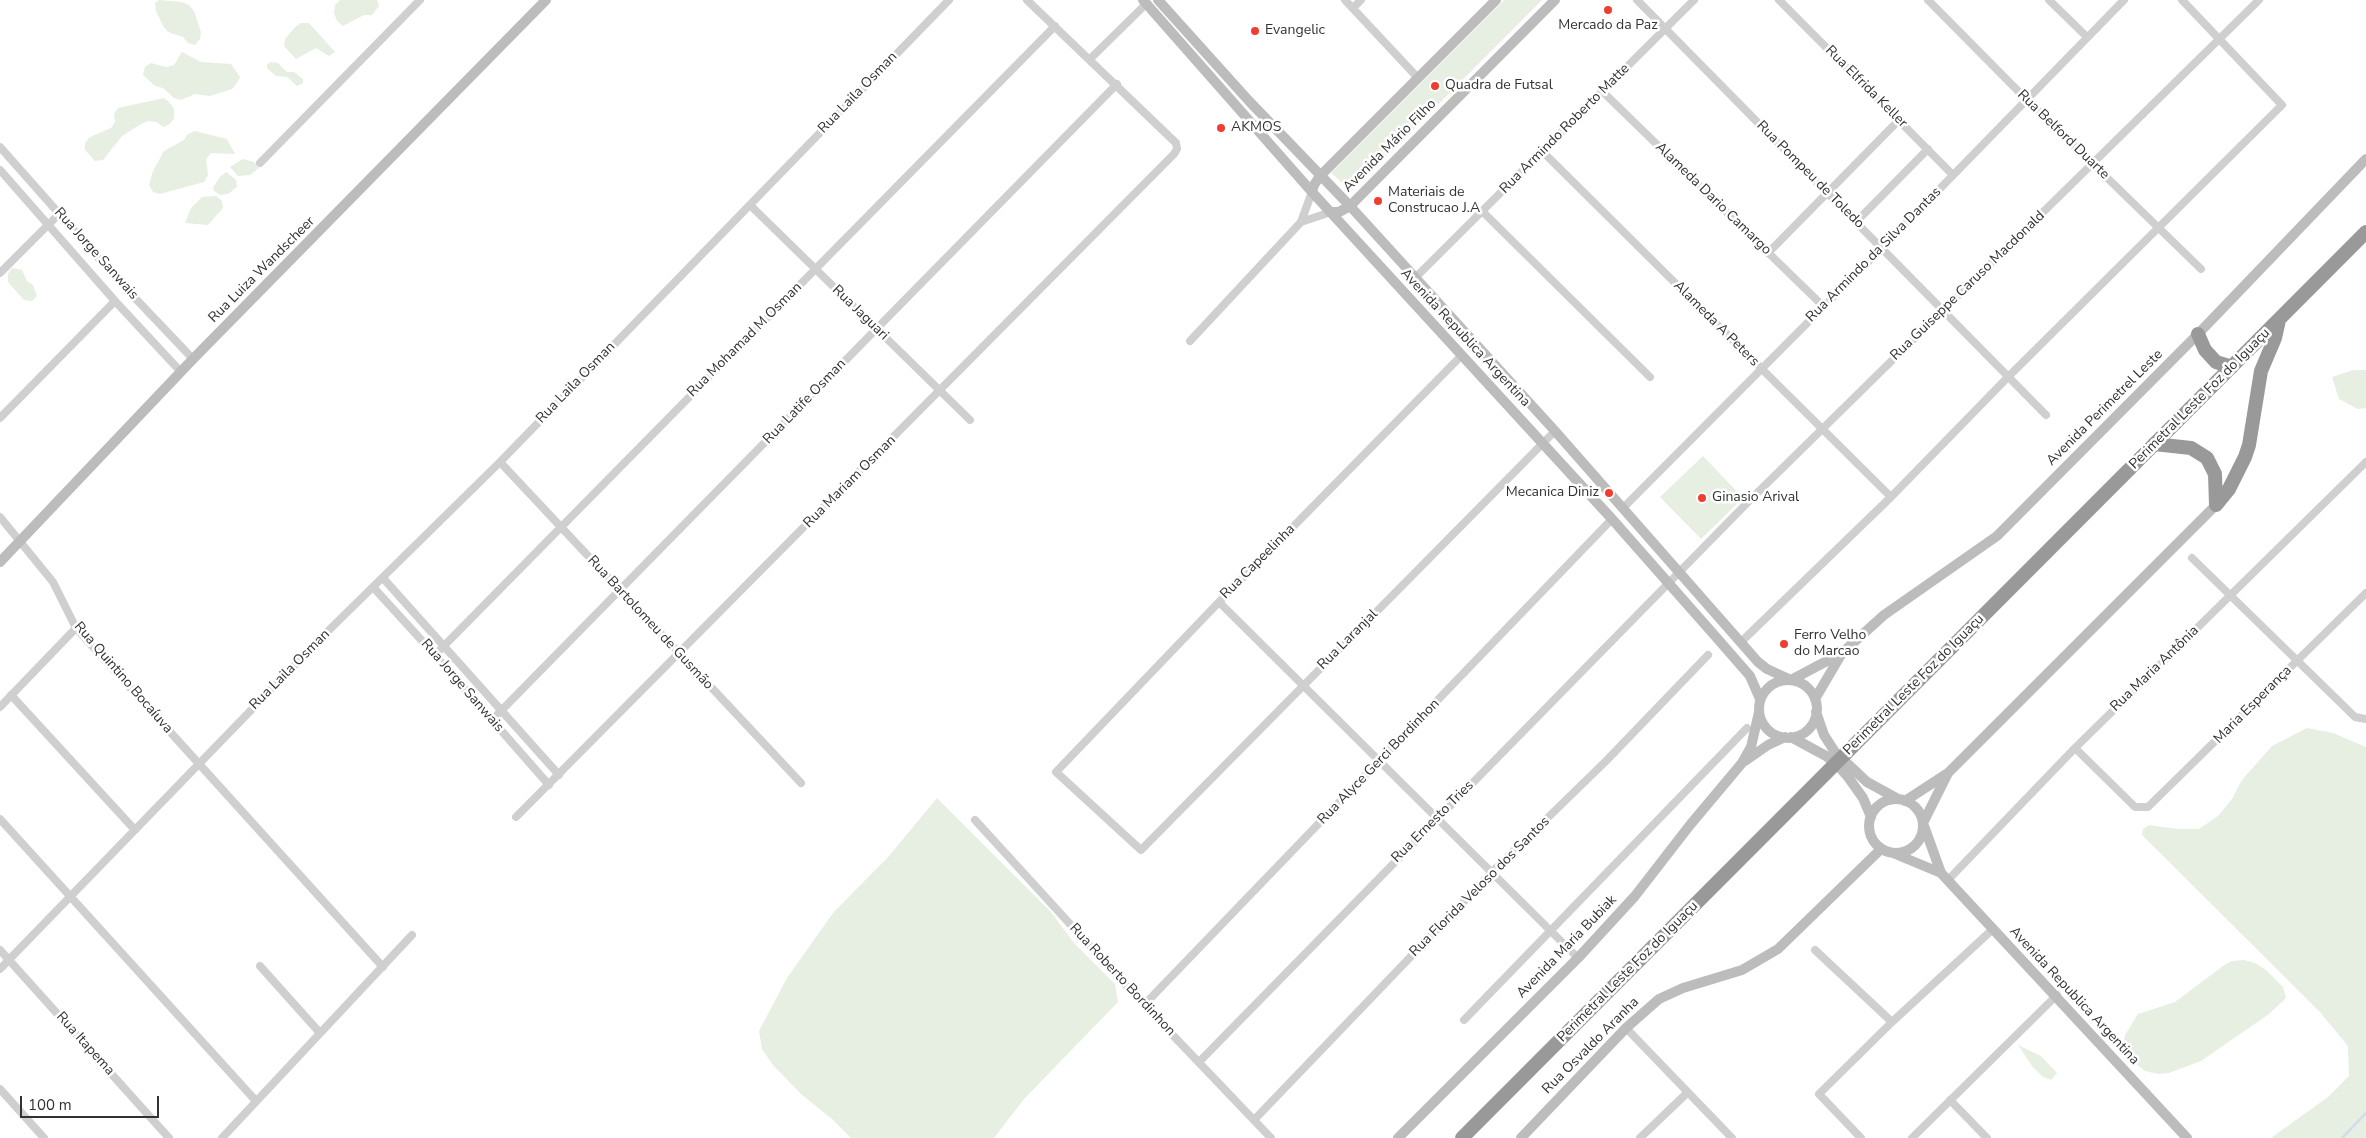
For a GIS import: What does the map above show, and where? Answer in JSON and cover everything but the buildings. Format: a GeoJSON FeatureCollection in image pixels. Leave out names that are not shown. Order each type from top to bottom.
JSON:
{"type":"FeatureCollection","features":[{"type":"Feature","properties":{"kind":"highway","name":"Perimetral Leste Foz do Iguaçu"},"geometry":{"type":"LineString","coordinates":[[1462,1138],[2366,232]]}},
{"type":"Feature","properties":{"kind":"highway"},"geometry":{"type":"LineString","coordinates":[[2216,505],[2229,489],[2245,457],[2249,445],[2261,371],[2275,338],[2279,320]]}},
{"type":"Feature","properties":{"kind":"highway"},"geometry":{"type":"LineString","coordinates":[[2198,334],[2205,350],[2216,362],[2232,367]]}},
{"type":"Feature","properties":{"kind":"highway"},"geometry":{"type":"LineString","coordinates":[[2154,444],[2191,448],[2207,458],[2215,474],[2216,505]]}},
{"type":"Feature","properties":{"kind":"street"},"geometry":{"type":"LineString","coordinates":[[260,164],[420,0]]}},
{"type":"Feature","properties":{"kind":"street","name":"Rua Luiza Wandscheer"},"geometry":{"type":"LineString","coordinates":[[0,562],[193,358],[546,0]]}},
{"type":"Feature","properties":{"kind":"street","name":"Rua Laila Osman"},"geometry":{"type":"LineString","coordinates":[[0,968],[199,763],[500,462],[949,0]]}},
{"type":"Feature","properties":{"kind":"street"},"geometry":{"type":"LineString","coordinates":[[1027,0],[1117,84]]}},
{"type":"Feature","properties":{"kind":"street","name":"Avenida Republica Argentina"},"geometry":{"type":"LineString","coordinates":[[1158,0],[1249,101],[1350,206],[1555,431],[1741,642],[1767,669],[1791,680]]}},
{"type":"Feature","properties":{"kind":"street"},"geometry":{"type":"LineString","coordinates":[[1344,0],[1418,78]]}},
{"type":"Feature","properties":{"kind":"street"},"geometry":{"type":"LineString","coordinates":[[1353,8],[1361,0]]}},
{"type":"Feature","properties":{"kind":"street","name":"Avenida Mário Filho"},"geometry":{"type":"LineString","coordinates":[[1312,192],[1320,176],[1496,0]]}},
{"type":"Feature","properties":{"kind":"street","name":"Avenida Mário Filho"},"geometry":{"type":"LineString","coordinates":[[1350,206],[1555,0]]}},
{"type":"Feature","properties":{"kind":"street","name":"Rua Pompeu de Toledo"},"geometry":{"type":"LineString","coordinates":[[1638,0],[2046,415]]}},
{"type":"Feature","properties":{"kind":"street","name":"Rua Armindo Roberto Matte"},"geometry":{"type":"LineString","coordinates":[[1415,278],[1694,0]]}},
{"type":"Feature","properties":{"kind":"street","name":"Rua Elfrida Keller"},"geometry":{"type":"LineString","coordinates":[[1779,0],[1953,175]]}},
{"type":"Feature","properties":{"kind":"street","name":"Rua Belford Duarte"},"geometry":{"type":"LineString","coordinates":[[1928,0],[2026,100],[2201,269]]}},
{"type":"Feature","properties":{"kind":"street"},"geometry":{"type":"LineString","coordinates":[[2049,0],[2087,38]]}},
{"type":"Feature","properties":{"kind":"street","name":"Rua Armindo da Silva Dantas"},"geometry":{"type":"LineString","coordinates":[[1623,508],[1882,248],[2124,0]]}},
{"type":"Feature","properties":{"kind":"street"},"geometry":{"type":"LineString","coordinates":[[1741,642],[1891,497],[2008,377],[2282,105],[2182,0]]}},
{"type":"Feature","properties":{"kind":"street","name":"Rua Guiseppe Caruso Macdonald"},"geometry":{"type":"LineString","coordinates":[[1680,573],[1823,428],[2259,0]]}},
{"type":"Feature","properties":{"kind":"street"},"geometry":{"type":"LineString","coordinates":[[1090,59],[1145,2]]}},
{"type":"Feature","properties":{"kind":"street","name":"Avenida Republica Argentina"},"geometry":{"type":"LineString","coordinates":[[1145,2],[1312,192],[1612,519],[1750,676],[1760,699]]}},
{"type":"Feature","properties":{"kind":"street","name":"Rua Mohamad M Osman"},"geometry":{"type":"LineString","coordinates":[[435,655],[1054,26]]}},
{"type":"Feature","properties":{"kind":"street","name":"Rua Mariam Osman"},"geometry":{"type":"LineString","coordinates":[[516,817],[941,392],[1174,154],[1177,149],[1176,143],[1117,84]]}},
{"type":"Feature","properties":{"kind":"street","name":"Rua Latife Osman"},"geometry":{"type":"LineString","coordinates":[[492,720],[502,712],[1117,84]]}},
{"type":"Feature","properties":{"kind":"street","name":"Alameda Dario Camargo"},"geometry":{"type":"LineString","coordinates":[[1603,92],[1823,306]]}},
{"type":"Feature","properties":{"kind":"street"},"geometry":{"type":"LineString","coordinates":[[1768,253],[1829,194],[1899,120]]}},
{"type":"Feature","properties":{"kind":"street","name":"Rua Jorge Sanwais"},"geometry":{"type":"LineString","coordinates":[[0,147],[117,279],[193,358]]}},
{"type":"Feature","properties":{"kind":"street"},"geometry":{"type":"LineString","coordinates":[[1856,222],[1928,150]]}},
{"type":"Feature","properties":{"kind":"street","name":"Alameda A Peters"},"geometry":{"type":"LineString","coordinates":[[1542,151],[1891,497]]}},
{"type":"Feature","properties":{"kind":"street","name":"Avenida Perimetrel Leste"},"geometry":{"type":"LineString","coordinates":[[1791,680],[1842,652],[1884,615],[1997,536],[2198,334],[2366,159]]}},
{"type":"Feature","properties":{"kind":"street","name":"Rua Jorge Sanwais"},"geometry":{"type":"LineString","coordinates":[[0,170],[114,301],[181,372]]}},
{"type":"Feature","properties":{"kind":"street"},"geometry":{"type":"LineString","coordinates":[[1190,341],[1301,222],[1312,192]]}},
{"type":"Feature","properties":{"kind":"street","name":"Rua Jaguari"},"geometry":{"type":"LineString","coordinates":[[750,205],[970,420]]}},
{"type":"Feature","properties":{"kind":"street"},"geometry":{"type":"LineString","coordinates":[[1301,222],[1331,212],[1339,212],[1350,206]]}},
{"type":"Feature","properties":{"kind":"street"},"geometry":{"type":"LineString","coordinates":[[1483,212],[1650,377]]}},
{"type":"Feature","properties":{"kind":"street"},"geometry":{"type":"LineString","coordinates":[[0,273],[60,214]]}},
{"type":"Feature","properties":{"kind":"street"},"geometry":{"type":"LineString","coordinates":[[0,418],[114,301]]}},
{"type":"Feature","properties":{"kind":"street","name":"Rua Capeelinha"},"geometry":{"type":"LineString","coordinates":[[1141,850],[1056,772],[1219,602],[1462,355]]}},
{"type":"Feature","properties":{"kind":"street","name":"Rua Laranjal"},"geometry":{"type":"LineString","coordinates":[[1141,850],[1555,431]]}},
{"type":"Feature","properties":{"kind":"street","name":"Rua Bartolomeu de Gusmão"},"geometry":{"type":"LineString","coordinates":[[500,462],[801,783]]}},
{"type":"Feature","properties":{"kind":"street","name":"Rua Maria Antônia"},"geometry":{"type":"LineString","coordinates":[[1944,876],[2366,462]]}},
{"type":"Feature","properties":{"kind":"street"},"geometry":{"type":"LineString","coordinates":[[1871,817],[1882,803],[1902,800],[1948,773],[2216,505]]}},
{"type":"Feature","properties":{"kind":"street","name":"Rua Quintino Bocaíuva"},"geometry":{"type":"LineString","coordinates":[[0,517],[21,540],[53,582],[76,628],[383,967]]}},
{"type":"Feature","properties":{"kind":"street","name":"Rua Alyce Gerci Bordinhon"},"geometry":{"type":"LineString","coordinates":[[1144,1005],[1612,519]]}},
{"type":"Feature","properties":{"kind":"street"},"geometry":{"type":"LineString","coordinates":[[2192,558],[2355,717],[2366,719]]}},
{"type":"Feature","properties":{"kind":"street","name":"Rua Ernesto Tries"},"geometry":{"type":"LineString","coordinates":[[1198,1062],[1680,573]]}},
{"type":"Feature","properties":{"kind":"street","name":"Rua Jorge Sanwais"},"geometry":{"type":"LineString","coordinates":[[383,578],[559,775]]}},
{"type":"Feature","properties":{"kind":"street","name":"Rua Jorge Sanwais"},"geometry":{"type":"LineString","coordinates":[[373,587],[549,785]]}},
{"type":"Feature","properties":{"kind":"street","name":"Maria Esperança"},"geometry":{"type":"LineString","coordinates":[[2075,748],[2136,807],[2148,808],[2366,593]]}},
{"type":"Feature","properties":{"kind":"street"},"geometry":{"type":"LineString","coordinates":[[1219,602],[1438,817],[1578,958]]}},
{"type":"Feature","properties":{"kind":"street"},"geometry":{"type":"LineString","coordinates":[[0,706],[76,628]]}},
{"type":"Feature","properties":{"kind":"street","name":"Avenida Perimetrel Leste"},"geometry":{"type":"LineString","coordinates":[[1815,699],[1842,652]]}},
{"type":"Feature","properties":{"kind":"street","name":"Rua Florida Veloso dos Santos"},"geometry":{"type":"LineString","coordinates":[[1254,1120],[1492,872],[1606,761],[1708,655]]}},
{"type":"Feature","properties":{"kind":"street"},"geometry":{"type":"LineString","coordinates":[[1923,824],[1916,807],[1867,782],[1842,759],[1824,735],[1816,712],[1815,699],[1803,684],[1791,680],[1772,684],[1760,699],[1759,712],[1768,729],[1826,756],[1848,777],[1862,798],[1871,817],[1870,835],[1882,849],[1893,853],[1905,852],[1915,846],[1922,836],[1923,824],[1948,773]]}},
{"type":"Feature","properties":{"kind":"street"},"geometry":{"type":"LineString","coordinates":[[11,695],[135,830]]}},
{"type":"Feature","properties":{"kind":"street","name":"Avenida Maria Bubiak"},"geometry":{"type":"LineString","coordinates":[[1398,1138],[1578,958],[1635,896],[1690,825],[1742,763],[1751,747],[1759,712]]}},
{"type":"Feature","properties":{"kind":"street"},"geometry":{"type":"LineString","coordinates":[[1788,737],[1808,729],[1816,712]]}},
{"type":"Feature","properties":{"kind":"street"},"geometry":{"type":"LineString","coordinates":[[1464,1020],[1747,728]]}},
{"type":"Feature","properties":{"kind":"street","name":"Avenida Maria Bubiak"},"geometry":{"type":"LineString","coordinates":[[1742,763],[1768,745],[1788,737]]}},
{"type":"Feature","properties":{"kind":"street"},"geometry":{"type":"LineString","coordinates":[[0,819],[256,1101]]}},
{"type":"Feature","properties":{"kind":"street","name":"Rua Roberto Bordinhon"},"geometry":{"type":"LineString","coordinates":[[975,820],[1144,1005],[1271,1138]]}},
{"type":"Feature","properties":{"kind":"street","name":"Avenida Republica Argentina"},"geometry":{"type":"LineString","coordinates":[[1923,824],[1944,876],[2187,1138]]}},
{"type":"Feature","properties":{"kind":"street","name":"Rua Osvaldo Aranha"},"geometry":{"type":"LineString","coordinates":[[1521,1138],[1626,1028],[1659,1000],[1683,988],[1742,970],[1778,948],[1882,849]]}},
{"type":"Feature","properties":{"kind":"street","name":"Avenida Republica Argentina"},"geometry":{"type":"LineString","coordinates":[[1893,853],[1944,876]]}},
{"type":"Feature","properties":{"kind":"street"},"geometry":{"type":"LineString","coordinates":[[1861,1138],[1819,1094],[1892,1022],[1993,929]]}},
{"type":"Feature","properties":{"kind":"street"},"geometry":{"type":"LineString","coordinates":[[222,1138],[412,935]]}},
{"type":"Feature","properties":{"kind":"street","name":"Rua Itapema"},"geometry":{"type":"LineString","coordinates":[[0,950],[169,1138]]}},
{"type":"Feature","properties":{"kind":"street"},"geometry":{"type":"LineString","coordinates":[[1815,950],[1892,1022]]}},
{"type":"Feature","properties":{"kind":"street"},"geometry":{"type":"LineString","coordinates":[[260,966],[320,1033]]}},
{"type":"Feature","properties":{"kind":"street"},"geometry":{"type":"LineString","coordinates":[[1912,1138],[2057,996]]}},
{"type":"Feature","properties":{"kind":"street"},"geometry":{"type":"LineString","coordinates":[[1626,1028],[1732,1138]]}},
{"type":"Feature","properties":{"kind":"street"},"geometry":{"type":"LineString","coordinates":[[0,1089],[44,1138]]}},
{"type":"Feature","properties":{"kind":"street"},"geometry":{"type":"LineString","coordinates":[[1640,1138],[1687,1093]]}},
{"type":"Feature","properties":{"kind":"street"},"geometry":{"type":"LineString","coordinates":[[1950,1100],[1987,1138]]}},
{"type":"Feature","properties":{"kind":"shaded area"},"geometry":{"type":"Polygon","coordinates":[[[159,0],[182,2],[189,5],[194,11],[201,32],[200,39],[195,45],[188,43],[183,37],[168,32],[163,26],[156,11],[155,3],[159,0]]]}},
{"type":"Feature","properties":{"kind":"shaded area"},"geometry":{"type":"Polygon","coordinates":[[[340,0],[377,0],[379,6],[372,15],[364,15],[343,26],[337,21],[334,13],[335,5],[340,0]]]}},
{"type":"Feature","properties":{"kind":"shaded area"},"geometry":{"type":"Polygon","coordinates":[[[1504,0],[1542,0],[1352,191],[1331,173],[1504,0]]]}},
{"type":"Feature","properties":{"kind":"shaded area"},"geometry":{"type":"Polygon","coordinates":[[[301,23],[309,23],[335,52],[329,56],[316,48],[296,59],[284,46],[285,39],[301,23]]]}},
{"type":"Feature","properties":{"kind":"shaded area"},"geometry":{"type":"Polygon","coordinates":[[[182,52],[201,62],[231,64],[240,77],[232,89],[210,96],[195,94],[181,100],[174,98],[163,88],[155,86],[143,75],[145,67],[151,63],[166,67],[174,65],[182,52]]]}},
{"type":"Feature","properties":{"kind":"shaded area"},"geometry":{"type":"Polygon","coordinates":[[[271,62],[278,63],[287,72],[294,72],[303,79],[303,83],[297,86],[287,77],[276,76],[267,68],[267,64],[271,62]]]}},
{"type":"Feature","properties":{"kind":"shaded area"},"geometry":{"type":"Polygon","coordinates":[[[164,98],[174,109],[174,118],[170,124],[163,127],[157,122],[148,121],[141,124],[122,136],[103,160],[95,161],[85,150],[85,143],[90,137],[111,128],[115,122],[114,114],[118,108],[164,98]]]}},
{"type":"Feature","properties":{"kind":"shaded area"},"geometry":{"type":"Polygon","coordinates":[[[195,131],[227,139],[235,154],[211,153],[206,159],[208,175],[204,182],[160,194],[153,192],[149,185],[153,171],[164,151],[184,140],[188,134],[195,131]]]}},
{"type":"Feature","properties":{"kind":"shaded area"},"geometry":{"type":"Polygon","coordinates":[[[243,159],[254,162],[259,168],[250,175],[238,176],[230,167],[243,159]]]}},
{"type":"Feature","properties":{"kind":"shaded area"},"geometry":{"type":"Polygon","coordinates":[[[226,172],[236,180],[237,187],[228,194],[220,195],[213,190],[214,186],[226,172]]]}},
{"type":"Feature","properties":{"kind":"shaded area"},"geometry":{"type":"Polygon","coordinates":[[[216,196],[222,201],[223,208],[208,225],[185,223],[191,208],[202,197],[216,196]]]}},
{"type":"Feature","properties":{"kind":"shaded area"},"geometry":{"type":"Polygon","coordinates":[[[12,268],[22,270],[27,281],[33,285],[37,296],[32,301],[24,300],[8,282],[8,274],[12,268]]]}},
{"type":"Feature","properties":{"kind":"shaded area"},"geometry":{"type":"Polygon","coordinates":[[[2353,370],[2366,370],[2366,408],[2358,409],[2339,399],[2332,377],[2353,370]]]}},
{"type":"Feature","properties":{"kind":"shaded area","name":"Ginasio Arival"},"geometry":{"type":"Polygon","coordinates":[[[1703,456],[1743,498],[1701,539],[1660,497],[1703,456]]]}},
{"type":"Feature","properties":{"kind":"shaded area"},"geometry":{"type":"Polygon","coordinates":[[[2307,728],[2333,733],[2366,747],[2366,1138],[2271,1138],[2328,1097],[2349,1076],[2348,1046],[2319,1011],[2142,835],[2143,829],[2149,825],[2177,829],[2199,829],[2218,816],[2232,799],[2242,780],[2272,746],[2307,728]]]}},
{"type":"Feature","properties":{"kind":"shaded area"},"geometry":{"type":"Polygon","coordinates":[[[937,798],[1051,912],[1074,943],[1115,984],[1118,1002],[1024,1099],[994,1138],[851,1138],[832,1119],[801,1094],[773,1065],[762,1049],[759,1031],[787,978],[833,913],[889,856],[937,798]]]}},
{"type":"Feature","properties":{"kind":"shaded area"},"geometry":{"type":"Polygon","coordinates":[[[2244,960],[2255,963],[2266,970],[2283,987],[2286,998],[2269,1014],[2201,1061],[2169,1073],[2158,1074],[2145,1071],[2126,1056],[2123,1046],[2125,1035],[2138,1014],[2175,1002],[2223,966],[2232,961],[2244,960]]]}},
{"type":"Feature","properties":{"kind":"shaded area"},"geometry":{"type":"Polygon","coordinates":[[[2018,1045],[2041,1056],[2057,1073],[2051,1080],[2043,1077],[2032,1066],[2018,1045]]]}},
{"type":"Feature","properties":{"kind":"waterway"},"geometry":{"type":"LineString","coordinates":[[2342,1138],[2366,1113]]}},
{"type":"Feature","properties":{"kind":"place","name":"Mercado da Paz"},"geometry":{"type":"Point","coordinates":[1608,10]}},
{"type":"Feature","properties":{"kind":"place","name":"Evangelic"},"geometry":{"type":"Point","coordinates":[1255,31]}},
{"type":"Feature","properties":{"kind":"place","name":"Quadra de Futsal"},"geometry":{"type":"Point","coordinates":[1435,86]}},
{"type":"Feature","properties":{"kind":"place","name":"AKMOS"},"geometry":{"type":"Point","coordinates":[1221,128]}},
{"type":"Feature","properties":{"kind":"place","name":"Materiais de Construcao J.A"},"geometry":{"type":"Point","coordinates":[1378,201]}},
{"type":"Feature","properties":{"kind":"place","name":"Mecanica Diniz"},"geometry":{"type":"Point","coordinates":[1609,493]}},
{"type":"Feature","properties":{"kind":"place","name":"Ginasio Arival"},"geometry":{"type":"Point","coordinates":[1702,498]}},
{"type":"Feature","properties":{"kind":"place","name":"Ferro Velho do Marcao"},"geometry":{"type":"Point","coordinates":[1784,644]}}]}
